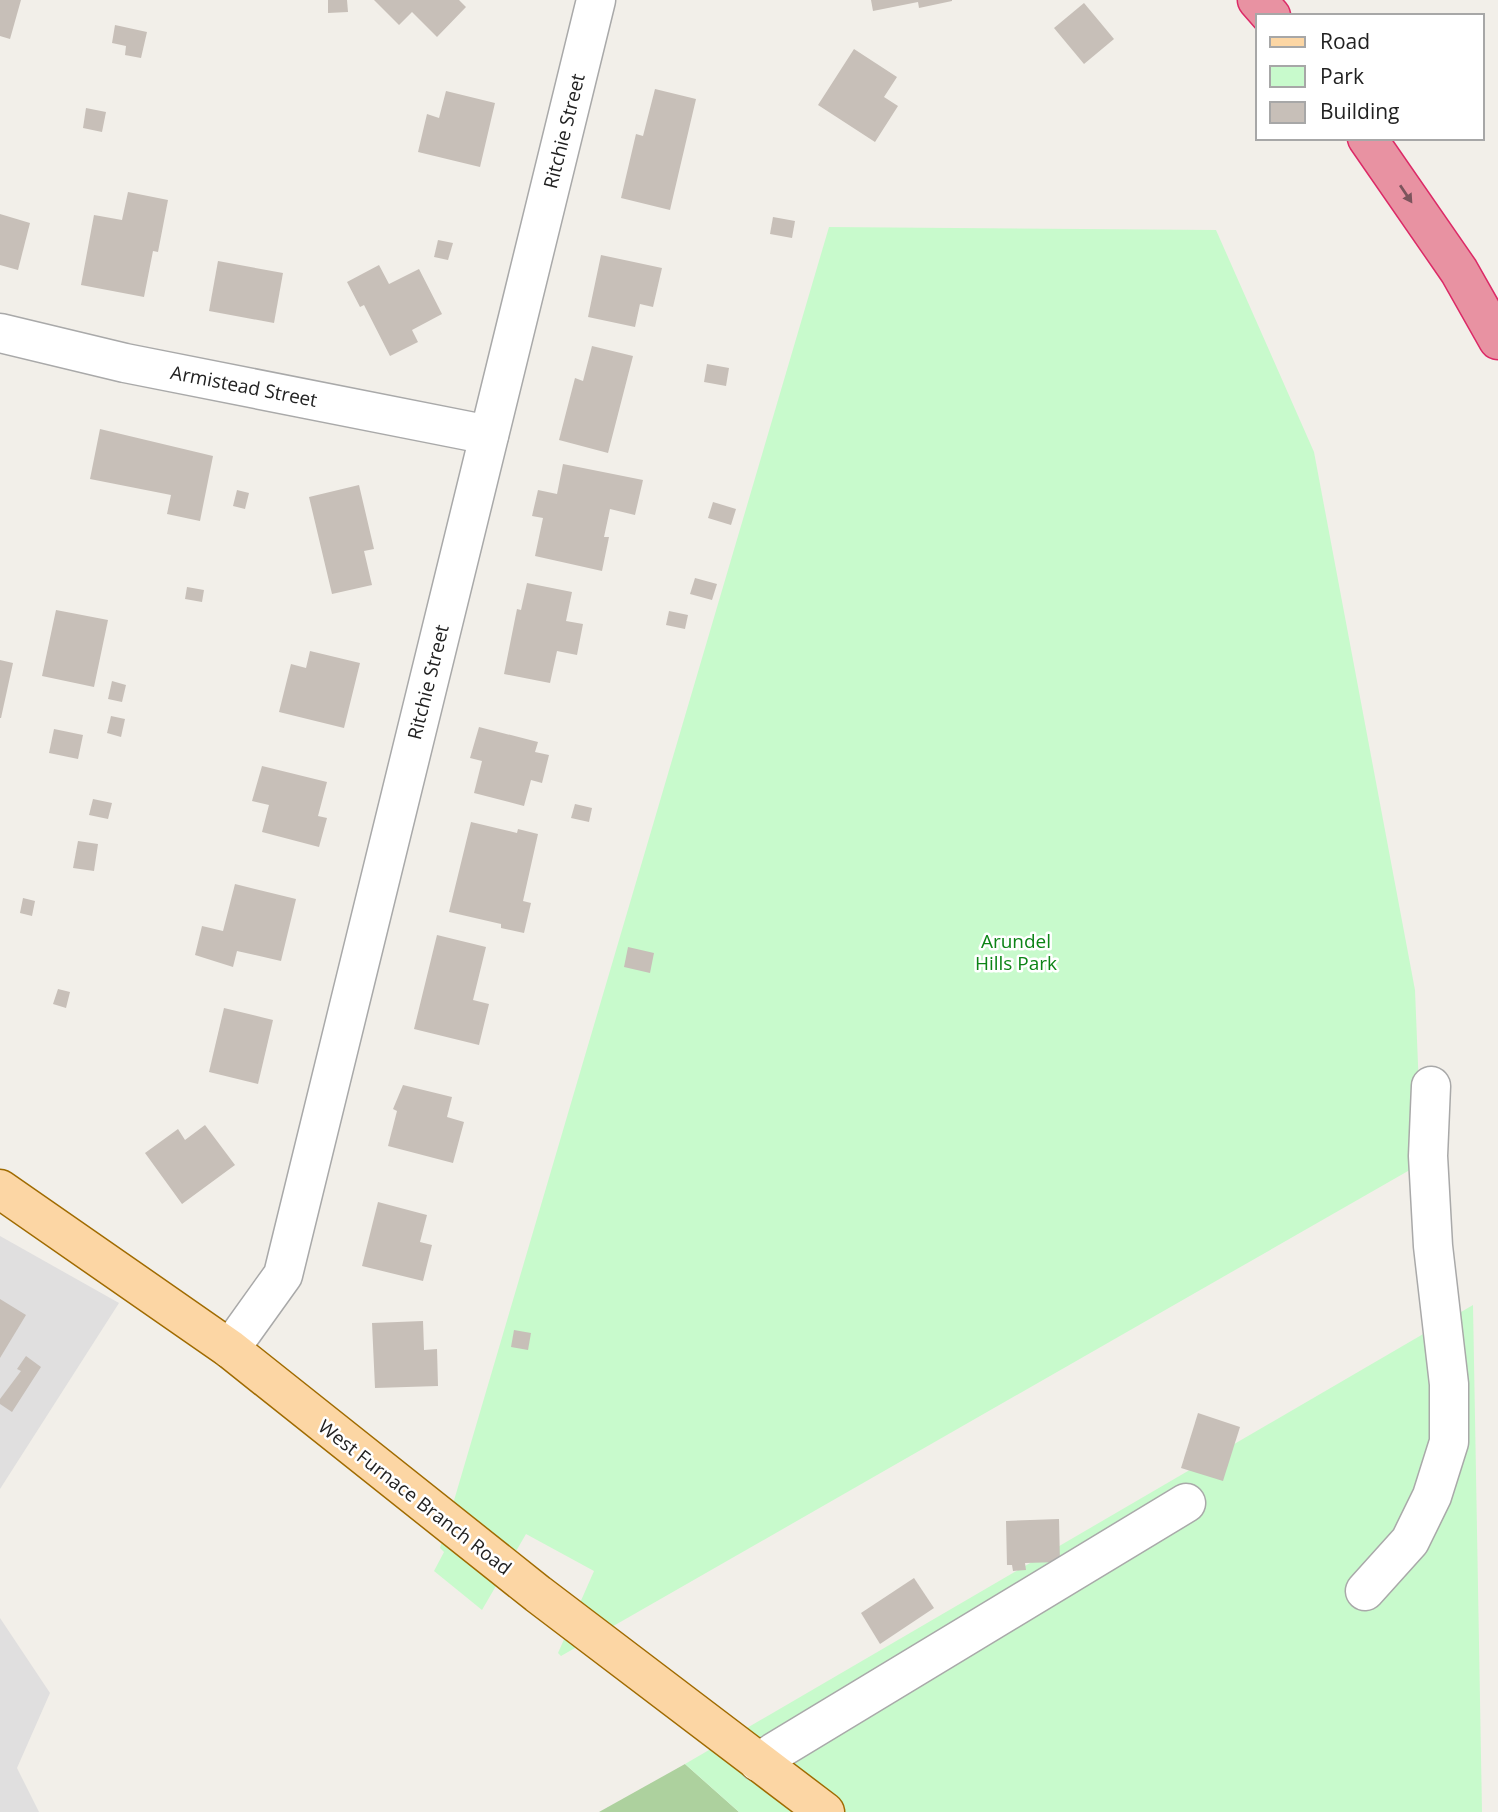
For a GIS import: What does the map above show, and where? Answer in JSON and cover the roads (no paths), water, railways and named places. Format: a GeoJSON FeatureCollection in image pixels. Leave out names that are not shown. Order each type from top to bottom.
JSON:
{"type":"FeatureCollection","features":[{"type":"Feature","properties":{"kind":"highway"},"geometry":{"type":"LineString","coordinates":[[1257,0],[1269,14]]}},
{"type":"Feature","properties":{"kind":"highway"},"geometry":{"type":"LineString","coordinates":[[1368,140],[1459,271],[1498,340]]}},
{"type":"Feature","properties":{"kind":"main road","name":"West Furnace Branch Road"},"geometry":{"type":"LineString","coordinates":[[0,1189],[230,1349],[538,1594],[825,1812]]}},
{"type":"Feature","properties":{"kind":"street","name":"Ritchie Street"},"geometry":{"type":"LineString","coordinates":[[230,1349],[283,1275],[596,0]]}},
{"type":"Feature","properties":{"kind":"street","name":"Armistead Street"},"geometry":{"type":"LineString","coordinates":[[0,333],[125,363],[489,435]]}},
{"type":"Feature","properties":{"kind":"street"},"geometry":{"type":"LineString","coordinates":[[1365,1591],[1410,1541],[1432,1496],[1449,1442],[1449,1384],[1432,1233],[1428,1156],[1431,1086]]}},
{"type":"Feature","properties":{"kind":"street"},"geometry":{"type":"LineString","coordinates":[[758,1762],[1186,1503]]}},
{"type":"Feature","properties":{"kind":"park label","name":"Arundel Hills Park"},"geometry":{"type":"Point","coordinates":[1016,952]}}]}
